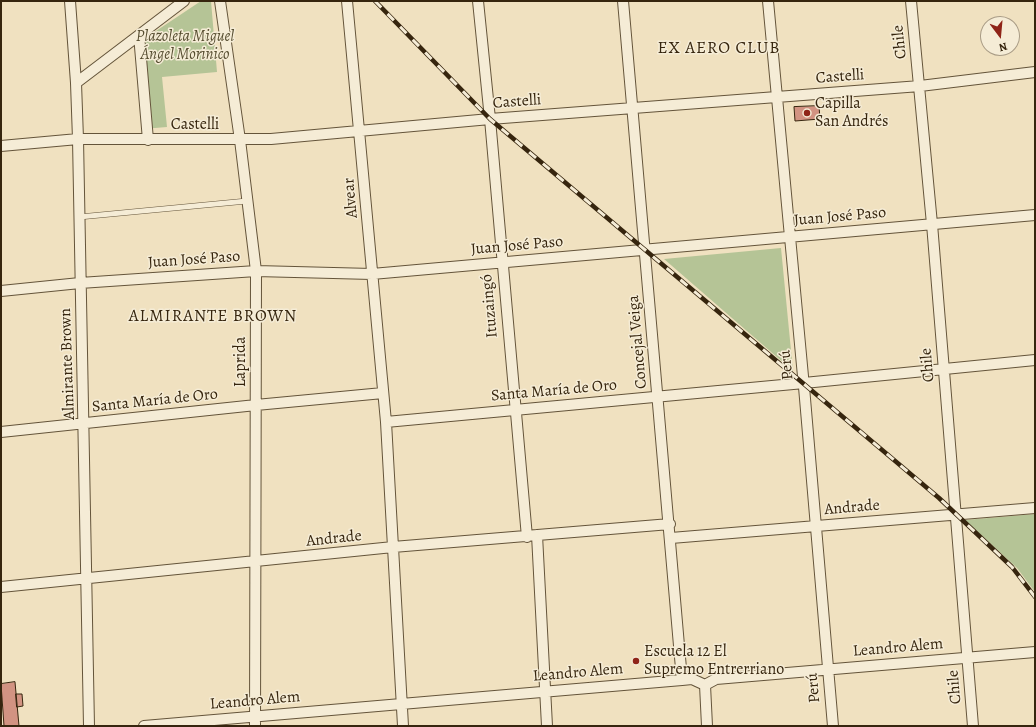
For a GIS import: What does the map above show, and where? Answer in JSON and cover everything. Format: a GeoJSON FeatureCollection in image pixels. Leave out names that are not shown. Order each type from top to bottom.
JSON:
{"type":"FeatureCollection","features":[{"type":"Feature","properties":{"kind":"street","name":"Almirante Brown"},"geometry":{"type":"LineString","coordinates":[[70,1],[76,83],[78,139],[89,726]]}},
{"type":"Feature","properties":{"kind":"street"},"geometry":{"type":"LineString","coordinates":[[76,83],[184,1]]}},
{"type":"Feature","properties":{"kind":"street","name":"Laprida"},"geometry":{"type":"LineString","coordinates":[[220,1],[240,140],[256,271],[255,721]]}},
{"type":"Feature","properties":{"kind":"street","name":"Alvear"},"geometry":{"type":"LineString","coordinates":[[347,1],[386,422],[404,726]]}},
{"type":"Feature","properties":{"kind":"street","name":"Ituzaingó"},"geometry":{"type":"LineString","coordinates":[[478,1],[490,119],[515,410],[532,536],[547,726]]}},
{"type":"Feature","properties":{"kind":"street","name":"Concejal Veiga"},"geometry":{"type":"LineString","coordinates":[[623,1],[644,250],[670,524],[682,680]]}},
{"type":"Feature","properties":{"kind":"street","name":"Perú"},"geometry":{"type":"LineString","coordinates":[[768,1],[804,384],[833,726]]}},
{"type":"Feature","properties":{"kind":"street","name":"Chile"},"geometry":{"type":"LineString","coordinates":[[911,1],[932,224],[973,726]]}},
{"type":"Feature","properties":{"kind":"street"},"geometry":{"type":"LineString","coordinates":[[140,35],[148,140]]}},
{"type":"Feature","properties":{"kind":"street","name":"Castelli"},"geometry":{"type":"LineString","coordinates":[[1,146],[78,139],[271,139],[490,119],[920,86],[1035,72]]}},
{"type":"Feature","properties":{"kind":"street","name":"Juan José Paso"},"geometry":{"type":"LineString","coordinates":[[1,291],[80,283],[256,271],[372,274],[1035,215]]}},
{"type":"Feature","properties":{"kind":"street","name":"Santa María de Oro"},"geometry":{"type":"LineString","coordinates":[[386,422],[804,384],[1035,360]]}},
{"type":"Feature","properties":{"kind":"street","name":"Santa María de Oro"},"geometry":{"type":"LineString","coordinates":[[1,432],[383,393]]}},
{"type":"Feature","properties":{"kind":"street","name":"Andrade"},"geometry":{"type":"LineString","coordinates":[[671,538],[956,513],[1035,508]]}},
{"type":"Feature","properties":{"kind":"street","name":"Andrade"},"geometry":{"type":"LineString","coordinates":[[1,587],[393,547],[670,524]]}},
{"type":"Feature","properties":{"kind":"street","name":"Leandro Alem"},"geometry":{"type":"LineString","coordinates":[[144,726],[255,721],[402,704],[692,679],[705,685],[716,679],[1035,652]]}},
{"type":"Feature","properties":{"kind":"street"},"geometry":{"type":"LineString","coordinates":[[705,685],[707,726]]}},
{"type":"Feature","properties":{"kind":"lane"},"geometry":{"type":"LineString","coordinates":[[79,217],[247,202]]}},
{"type":"Feature","properties":{"kind":"green space","name":"Plazoleta Miguel Ángel Morinico"},"geometry":{"type":"Polygon","coordinates":[[[201,1],[211,1],[217,72],[162,77],[167,127],[143,129],[135,45],[201,1]]]}},
{"type":"Feature","properties":{"kind":"green space"},"geometry":{"type":"Polygon","coordinates":[[[781,248],[793,371],[664,259],[781,248]]]}},
{"type":"Feature","properties":{"kind":"green space"},"geometry":{"type":"Polygon","coordinates":[[[1035,514],[1035,592],[1017,568],[965,520],[1035,514]]]}},
{"type":"Feature","properties":{"kind":"building","name":"Capilla San Andrés"},"geometry":{"type":"Polygon","coordinates":[[[819,106],[820,119],[795,121],[794,107],[819,106]]]}},
{"type":"Feature","properties":{"kind":"building"},"geometry":{"type":"Polygon","coordinates":[[[15,682],[19,726],[4,726],[1,684],[15,682]]]}},
{"type":"Feature","properties":{"kind":"building"},"geometry":{"type":"Polygon","coordinates":[[[16,694],[22,694],[23,706],[17,707],[16,694]]]}},
{"type":"Feature","properties":{"kind":"railway"},"geometry":{"type":"LineString","coordinates":[[375,1],[490,119],[939,498],[1012,567],[1035,597]]}},
{"type":"Feature","properties":{"kind":"place","name":"Capilla San Andrés"},"geometry":{"type":"Point","coordinates":[807,113]}},
{"type":"Feature","properties":{"kind":"place","name":"Escuela 12 El Supremo Entrerriano"},"geometry":{"type":"Point","coordinates":[636,661]}},
{"type":"Feature","properties":{"kind":"district","name":"EX AERO CLUB"},"geometry":{"type":"Point","coordinates":[719,49]}},
{"type":"Feature","properties":{"kind":"district","name":"ALMIRANTE BROWN"},"geometry":{"type":"Point","coordinates":[213,317]}}]}
